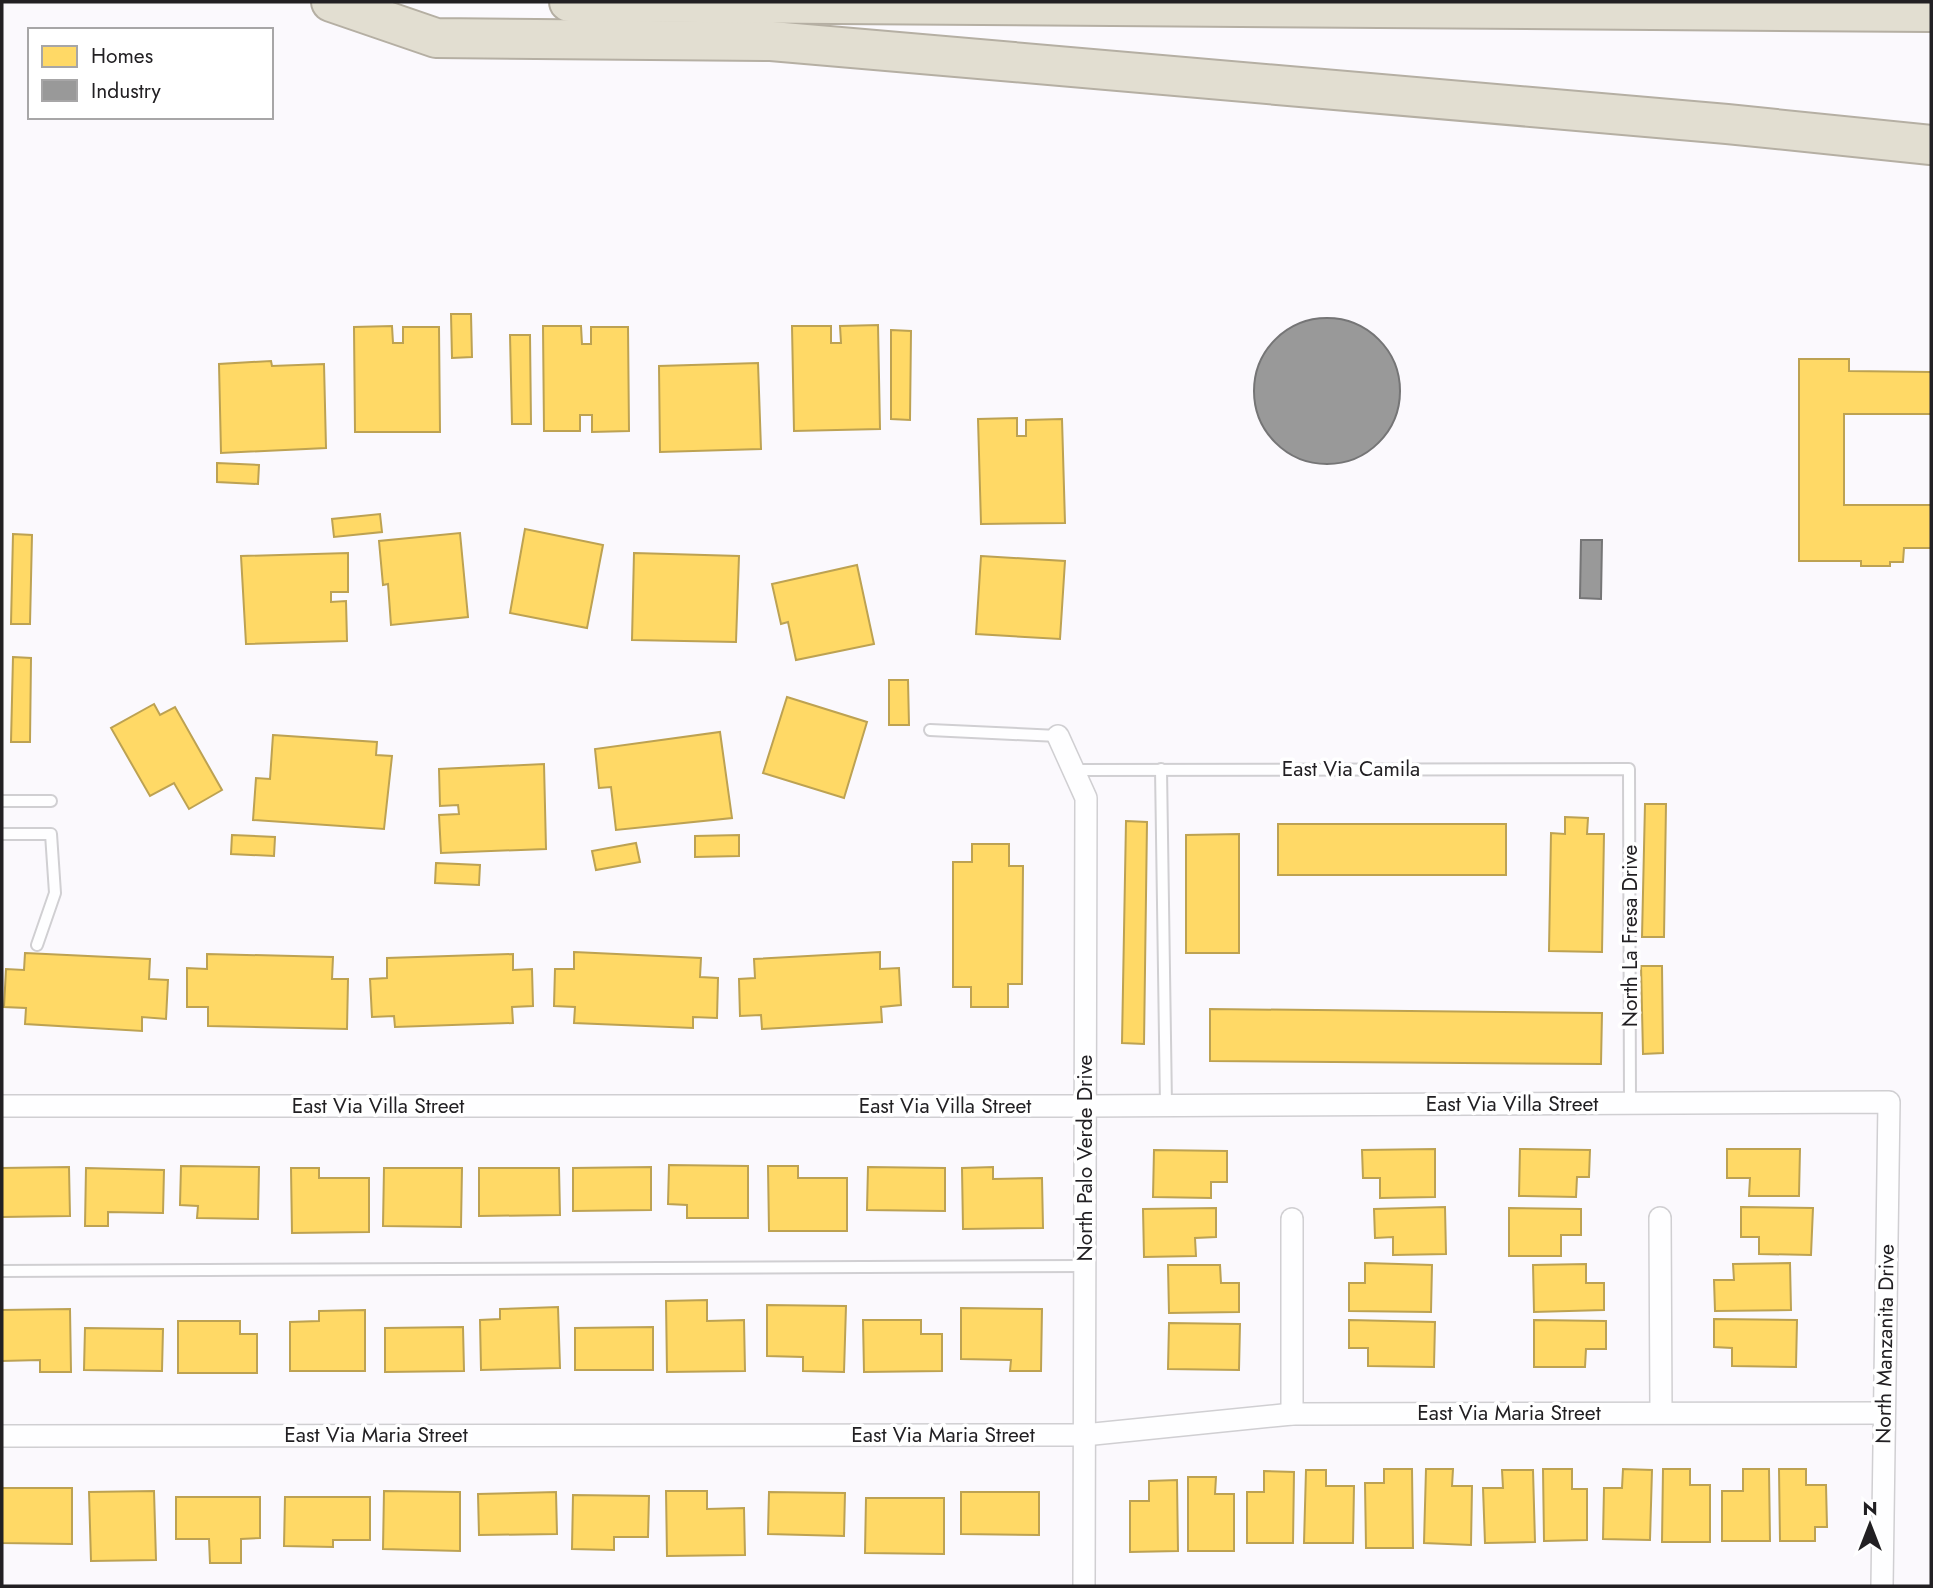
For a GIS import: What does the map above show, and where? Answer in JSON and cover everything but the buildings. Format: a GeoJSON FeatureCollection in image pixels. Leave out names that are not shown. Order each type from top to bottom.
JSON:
{"type":"FeatureCollection","features":[{"type":"Feature","properties":{"kind":"highway"},"geometry":{"type":"LineString","coordinates":[[331,2],[436,38],[771,41],[1727,124],[1931,145]]}},
{"type":"Feature","properties":{"kind":"highway"},"geometry":{"type":"LineString","coordinates":[[569,2],[1931,12]]}},
{"type":"Feature","properties":{"kind":"street","name":"North Palo Verde Drive"},"geometry":{"type":"LineString","coordinates":[[1058,736],[1086,798],[1084,1586]]}},
{"type":"Feature","properties":{"kind":"street","name":"East Via Villa Street"},"geometry":{"type":"LineString","coordinates":[[2,1106],[1085,1106],[1889,1102]]}},
{"type":"Feature","properties":{"kind":"street","name":"North Manzanita Drive"},"geometry":{"type":"LineString","coordinates":[[1882,1586],[1889,1102]]}},
{"type":"Feature","properties":{"kind":"street"},"geometry":{"type":"LineString","coordinates":[[1660,1218],[1661,1412]]}},
{"type":"Feature","properties":{"kind":"street"},"geometry":{"type":"LineString","coordinates":[[1292,1219],[1292,1414]]}},
{"type":"Feature","properties":{"kind":"street","name":"East Via Maria Street"},"geometry":{"type":"LineString","coordinates":[[2,1436],[1084,1435],[1292,1414],[1884,1413]]}},
{"type":"Feature","properties":{"kind":"lane"},"geometry":{"type":"LineString","coordinates":[[930,730],[1058,736]]}},
{"type":"Feature","properties":{"kind":"lane"},"geometry":{"type":"LineString","coordinates":[[1161,769],[1166,1105]]}},
{"type":"Feature","properties":{"kind":"lane","name":"East Via Camila"},"geometry":{"type":"LineString","coordinates":[[1073,770],[1629,769]]}},
{"type":"Feature","properties":{"kind":"lane","name":"North La Fresa Drive"},"geometry":{"type":"LineString","coordinates":[[1629,769],[1630,1103]]}},
{"type":"Feature","properties":{"kind":"lane"},"geometry":{"type":"LineString","coordinates":[[2,801],[51,802]]}},
{"type":"Feature","properties":{"kind":"lane"},"geometry":{"type":"LineString","coordinates":[[2,834],[51,834],[55,893],[37,945]]}},
{"type":"Feature","properties":{"kind":"lane"},"geometry":{"type":"LineString","coordinates":[[2,1270],[1085,1266]]}}]}
